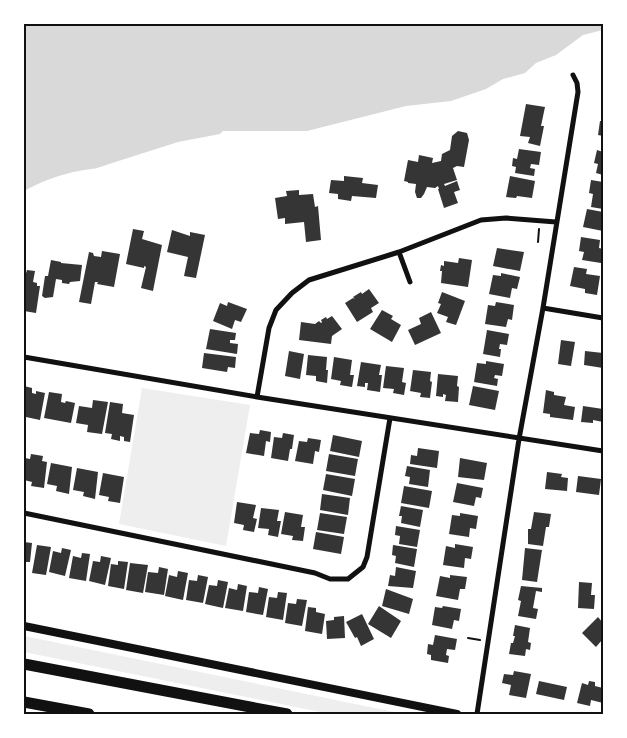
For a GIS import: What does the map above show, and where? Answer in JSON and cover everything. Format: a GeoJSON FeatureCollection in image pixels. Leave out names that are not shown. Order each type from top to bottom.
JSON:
{"type":"FeatureCollection","features":[{"type":"Feature","properties":{"kind":"highway"},"geometry":{"type":"LineString","coordinates":[[24,664],[287,714]]}},
{"type":"Feature","properties":{"kind":"highway"},"geometry":{"type":"LineString","coordinates":[[24,702],[89,714]]}},
{"type":"Feature","properties":{"kind":"street"},"geometry":{"type":"LineString","coordinates":[[477,714],[519,438],[543,308],[578,92],[577,83],[573,75]]}},
{"type":"Feature","properties":{"kind":"street"},"geometry":{"type":"LineString","coordinates":[[257,398],[269,328],[276,310],[292,293],[309,280],[399,252],[481,220],[506,218],[556,222]]}},
{"type":"Feature","properties":{"kind":"street"},"geometry":{"type":"LineString","coordinates":[[399,252],[410,282]]}},
{"type":"Feature","properties":{"kind":"street"},"geometry":{"type":"LineString","coordinates":[[543,308],[603,318]]}},
{"type":"Feature","properties":{"kind":"street"},"geometry":{"type":"LineString","coordinates":[[24,357],[257,398],[603,451]]}},
{"type":"Feature","properties":{"kind":"street"},"geometry":{"type":"LineString","coordinates":[[24,513],[315,572],[330,578],[348,579],[363,567],[367,556],[390,418]]}},
{"type":"Feature","properties":{"kind":"street"},"geometry":{"type":"LineString","coordinates":[[24,626],[457,714]]}},
{"type":"Feature","properties":{"kind":"path"},"geometry":{"type":"LineString","coordinates":[[538,242],[540,220]]}},
{"type":"Feature","properties":{"kind":"path"},"geometry":{"type":"LineString","coordinates":[[468,638],[488,641]]}},
{"type":"Feature","properties":{"kind":"shaded area"},"geometry":{"type":"Polygon","coordinates":[[[24,24],[603,24],[603,30],[583,35],[556,55],[536,63],[525,73],[503,79],[486,89],[451,101],[406,106],[307,131],[223,131],[220,134],[178,142],[99,167],[58,176],[24,191],[24,24]]]}},
{"type":"Feature","properties":{"kind":"shaded area"},"geometry":{"type":"Polygon","coordinates":[[[142,388],[250,405],[226,546],[119,524],[142,388]]]}},
{"type":"Feature","properties":{"kind":"shaded area"},"geometry":{"type":"Polygon","coordinates":[[[24,636],[404,714],[330,714],[24,652],[24,636]]]}},
{"type":"Feature","properties":{"kind":"building"},"geometry":{"type":"Polygon","coordinates":[[[526,104],[545,107],[541,126],[544,126],[540,146],[528,143],[530,137],[520,136],[526,104]]]}},
{"type":"Feature","properties":{"kind":"building"},"geometry":{"type":"Polygon","coordinates":[[[600,121],[603,121],[603,136],[598,135],[600,121]]]}},
{"type":"Feature","properties":{"kind":"building"},"geometry":{"type":"Polygon","coordinates":[[[458,131],[467,133],[469,140],[464,167],[457,166],[453,168],[457,180],[444,184],[445,186],[457,181],[460,190],[454,192],[458,203],[444,208],[438,186],[435,188],[427,187],[421,198],[417,198],[415,192],[416,184],[404,181],[408,160],[418,162],[419,155],[433,158],[432,163],[441,161],[442,154],[450,150],[452,136],[458,131]]]}},
{"type":"Feature","properties":{"kind":"building"},"geometry":{"type":"Polygon","coordinates":[[[519,149],[541,152],[539,165],[531,164],[530,168],[535,169],[534,176],[515,173],[516,167],[512,166],[513,158],[517,159],[519,149]]]}},
{"type":"Feature","properties":{"kind":"building"},"geometry":{"type":"Polygon","coordinates":[[[597,150],[603,152],[603,175],[596,173],[598,164],[594,163],[597,150]]]}},
{"type":"Feature","properties":{"kind":"building"},"geometry":{"type":"Polygon","coordinates":[[[344,176],[363,178],[362,183],[378,185],[376,198],[352,196],[351,201],[338,199],[338,194],[329,193],[331,180],[344,181],[344,176]]]}},
{"type":"Feature","properties":{"kind":"building"},"geometry":{"type":"Polygon","coordinates":[[[510,176],[535,181],[532,198],[506,197],[510,176]]]}},
{"type":"Feature","properties":{"kind":"building"},"geometry":{"type":"Polygon","coordinates":[[[591,180],[603,182],[603,209],[591,207],[593,194],[589,193],[591,180]]]}},
{"type":"Feature","properties":{"kind":"building"},"geometry":{"type":"Polygon","coordinates":[[[299,190],[299,195],[313,194],[315,207],[318,206],[321,240],[306,242],[304,222],[285,224],[285,218],[278,219],[275,198],[287,196],[286,191],[299,190]]]}},
{"type":"Feature","properties":{"kind":"building"},"geometry":{"type":"Polygon","coordinates":[[[587,209],[603,212],[603,231],[583,227],[587,209]]]}},
{"type":"Feature","properties":{"kind":"building"},"geometry":{"type":"Polygon","coordinates":[[[133,229],[144,231],[142,239],[162,245],[153,291],[141,288],[146,267],[126,264],[133,229]]]}},
{"type":"Feature","properties":{"kind":"building"},"geometry":{"type":"Polygon","coordinates":[[[172,230],[190,236],[190,232],[205,235],[196,278],[184,276],[188,257],[167,252],[172,230]]]}},
{"type":"Feature","properties":{"kind":"building"},"geometry":{"type":"Polygon","coordinates":[[[581,237],[600,240],[599,248],[603,249],[601,263],[582,260],[584,252],[579,251],[581,237]]]}},
{"type":"Feature","properties":{"kind":"building"},"geometry":{"type":"Polygon","coordinates":[[[497,248],[524,252],[520,271],[493,266],[497,248]]]}},
{"type":"Feature","properties":{"kind":"building"},"geometry":{"type":"Polygon","coordinates":[[[102,251],[120,254],[114,287],[95,282],[91,304],[79,302],[89,252],[93,253],[94,256],[101,257],[102,251]]]}},
{"type":"Feature","properties":{"kind":"building"},"geometry":{"type":"Polygon","coordinates":[[[459,258],[472,260],[468,287],[441,283],[441,265],[444,266],[444,261],[458,263],[459,258]]]}},
{"type":"Feature","properties":{"kind":"building"},"geometry":{"type":"Polygon","coordinates":[[[51,260],[82,265],[80,281],[70,282],[69,284],[62,283],[62,280],[56,279],[53,297],[45,298],[42,296],[45,276],[48,276],[51,260]]]}},
{"type":"Feature","properties":{"kind":"building"},"geometry":{"type":"Polygon","coordinates":[[[574,267],[587,269],[586,274],[600,276],[597,295],[585,293],[585,289],[570,286],[574,267]]]}},
{"type":"Feature","properties":{"kind":"building"},"geometry":{"type":"Polygon","coordinates":[[[27,270],[35,271],[33,282],[40,286],[36,313],[24,311],[24,279],[27,270]]]}},
{"type":"Feature","properties":{"kind":"building"},"geometry":{"type":"Polygon","coordinates":[[[501,273],[520,277],[517,289],[512,288],[510,298],[489,294],[493,275],[501,276],[501,273]]]}},
{"type":"Feature","properties":{"kind":"building"},"geometry":{"type":"Polygon","coordinates":[[[369,289],[379,303],[371,308],[373,312],[357,322],[345,303],[353,298],[355,299],[353,297],[369,289]]]}},
{"type":"Feature","properties":{"kind":"building"},"geometry":{"type":"Polygon","coordinates":[[[442,292],[465,301],[456,325],[446,322],[448,317],[437,313],[441,304],[438,303],[442,292]]]}},
{"type":"Feature","properties":{"kind":"building"},"geometry":{"type":"Polygon","coordinates":[[[228,302],[247,309],[241,322],[235,320],[232,329],[213,321],[220,303],[227,306],[228,302]]]}},
{"type":"Feature","properties":{"kind":"building"},"geometry":{"type":"Polygon","coordinates":[[[496,302],[514,305],[512,320],[508,319],[506,327],[485,324],[488,305],[495,306],[496,302]]]}},
{"type":"Feature","properties":{"kind":"building"},"geometry":{"type":"Polygon","coordinates":[[[382,310],[393,316],[391,319],[401,325],[392,342],[370,329],[382,310]]]}},
{"type":"Feature","properties":{"kind":"building"},"geometry":{"type":"Polygon","coordinates":[[[431,312],[441,333],[415,345],[408,330],[421,324],[419,318],[431,312]]]}},
{"type":"Feature","properties":{"kind":"building"},"geometry":{"type":"Polygon","coordinates":[[[332,316],[342,329],[332,336],[331,344],[299,340],[301,322],[315,324],[319,321],[321,323],[321,320],[332,316]]]}},
{"type":"Feature","properties":{"kind":"building"},"geometry":{"type":"Polygon","coordinates":[[[210,329],[236,333],[235,340],[230,340],[230,343],[238,344],[237,354],[206,349],[210,329]]]}},
{"type":"Feature","properties":{"kind":"building"},"geometry":{"type":"Polygon","coordinates":[[[487,330],[509,334],[507,345],[500,344],[500,357],[483,354],[487,330]]]}},
{"type":"Feature","properties":{"kind":"building"},"geometry":{"type":"Polygon","coordinates":[[[561,340],[575,342],[571,366],[558,364],[561,340]]]}},
{"type":"Feature","properties":{"kind":"building"},"geometry":{"type":"Polygon","coordinates":[[[289,351],[304,354],[300,379],[285,376],[289,351]]]}},
{"type":"Feature","properties":{"kind":"building"},"geometry":{"type":"Polygon","coordinates":[[[585,351],[603,353],[603,368],[584,365],[585,351]]]}},
{"type":"Feature","properties":{"kind":"building"},"geometry":{"type":"Polygon","coordinates":[[[204,353],[236,357],[235,368],[228,367],[227,372],[202,368],[204,353]]]}},
{"type":"Feature","properties":{"kind":"building"},"geometry":{"type":"Polygon","coordinates":[[[308,355],[327,357],[327,383],[316,381],[316,376],[306,375],[308,355]]]}},
{"type":"Feature","properties":{"kind":"building"},"geometry":{"type":"Polygon","coordinates":[[[334,357],[352,360],[350,375],[354,375],[352,387],[340,385],[341,381],[331,379],[334,357]]]}},
{"type":"Feature","properties":{"kind":"building"},"geometry":{"type":"Polygon","coordinates":[[[486,361],[504,364],[502,376],[495,375],[494,378],[498,379],[497,386],[474,382],[477,363],[486,364],[486,361]]]}},
{"type":"Feature","properties":{"kind":"building"},"geometry":{"type":"Polygon","coordinates":[[[361,362],[381,365],[379,375],[382,375],[380,392],[367,390],[368,383],[365,383],[365,387],[357,386],[361,362]]]}},
{"type":"Feature","properties":{"kind":"building"},"geometry":{"type":"Polygon","coordinates":[[[386,366],[404,368],[402,382],[406,383],[404,395],[393,393],[394,389],[383,388],[386,366]]]}},
{"type":"Feature","properties":{"kind":"building"},"geometry":{"type":"Polygon","coordinates":[[[413,370],[431,372],[430,398],[420,397],[421,393],[410,391],[413,370]]]}},
{"type":"Feature","properties":{"kind":"building"},"geometry":{"type":"Polygon","coordinates":[[[438,374],[458,376],[458,402],[445,401],[446,395],[443,394],[443,397],[436,396],[438,374]]]}},
{"type":"Feature","properties":{"kind":"building"},"geometry":{"type":"Polygon","coordinates":[[[24,386],[32,388],[32,393],[36,394],[36,391],[45,393],[40,420],[26,417],[24,422],[24,386]]]}},
{"type":"Feature","properties":{"kind":"building"},"geometry":{"type":"Polygon","coordinates":[[[473,386],[499,391],[495,410],[469,405],[473,386]]]}},
{"type":"Feature","properties":{"kind":"building"},"geometry":{"type":"Polygon","coordinates":[[[546,390],[554,392],[554,395],[566,397],[564,405],[575,407],[573,420],[550,417],[550,414],[543,413],[546,390]]]}},
{"type":"Feature","properties":{"kind":"building"},"geometry":{"type":"Polygon","coordinates":[[[49,392],[62,394],[61,402],[75,403],[71,423],[44,418],[49,392]]]}},
{"type":"Feature","properties":{"kind":"building"},"geometry":{"type":"Polygon","coordinates":[[[93,400],[108,402],[102,434],[87,432],[88,425],[76,423],[79,406],[92,408],[93,400]]]}},
{"type":"Feature","properties":{"kind":"building"},"geometry":{"type":"Polygon","coordinates":[[[110,402],[123,404],[122,413],[134,415],[130,442],[124,441],[124,437],[120,436],[120,441],[111,439],[112,434],[105,433],[110,402]]]}},
{"type":"Feature","properties":{"kind":"building"},"geometry":{"type":"Polygon","coordinates":[[[583,406],[603,409],[603,422],[593,420],[593,423],[581,422],[583,406]]]}},
{"type":"Feature","properties":{"kind":"building"},"geometry":{"type":"Polygon","coordinates":[[[260,430],[271,432],[270,442],[266,441],[264,456],[246,453],[250,433],[259,434],[260,430]]]}},
{"type":"Feature","properties":{"kind":"building"},"geometry":{"type":"Polygon","coordinates":[[[283,433],[294,435],[288,461],[271,458],[274,437],[282,438],[283,433]]]}},
{"type":"Feature","properties":{"kind":"building"},"geometry":{"type":"Polygon","coordinates":[[[333,435],[362,441],[359,457],[330,451],[333,435]]]}},
{"type":"Feature","properties":{"kind":"building"},"geometry":{"type":"Polygon","coordinates":[[[308,438],[321,440],[319,452],[315,451],[313,464],[295,461],[299,441],[307,442],[308,438]]]}},
{"type":"Feature","properties":{"kind":"building"},"geometry":{"type":"Polygon","coordinates":[[[418,448],[439,451],[437,468],[410,464],[411,455],[417,456],[418,448]]]}},
{"type":"Feature","properties":{"kind":"building"},"geometry":{"type":"Polygon","coordinates":[[[31,454],[43,456],[42,461],[47,462],[44,488],[31,486],[32,482],[24,480],[25,458],[30,459],[31,454]]]}},
{"type":"Feature","properties":{"kind":"building"},"geometry":{"type":"Polygon","coordinates":[[[329,454],[358,459],[355,476],[326,471],[329,454]]]}},
{"type":"Feature","properties":{"kind":"building"},"geometry":{"type":"Polygon","coordinates":[[[460,458],[487,463],[484,480],[458,477],[460,458]]]}},
{"type":"Feature","properties":{"kind":"building"},"geometry":{"type":"Polygon","coordinates":[[[51,463],[72,467],[69,494],[56,491],[57,486],[47,484],[51,463]]]}},
{"type":"Feature","properties":{"kind":"building"},"geometry":{"type":"Polygon","coordinates":[[[407,466],[430,470],[428,487],[409,484],[410,477],[405,476],[407,466]]]}},
{"type":"Feature","properties":{"kind":"building"},"geometry":{"type":"Polygon","coordinates":[[[77,468],[98,472],[95,499],[83,496],[84,492],[73,490],[77,468]]]}},
{"type":"Feature","properties":{"kind":"building"},"geometry":{"type":"Polygon","coordinates":[[[547,472],[562,474],[561,477],[568,478],[567,491],[545,489],[547,472]]]}},
{"type":"Feature","properties":{"kind":"building"},"geometry":{"type":"Polygon","coordinates":[[[103,473],[124,477],[120,503],[108,501],[109,497],[99,495],[103,473]]]}},
{"type":"Feature","properties":{"kind":"building"},"geometry":{"type":"Polygon","coordinates":[[[326,474],[355,479],[352,496],[323,490],[326,474]]]}},
{"type":"Feature","properties":{"kind":"building"},"geometry":{"type":"Polygon","coordinates":[[[578,476],[601,479],[599,495],[576,492],[578,476]]]}},
{"type":"Feature","properties":{"kind":"building"},"geometry":{"type":"Polygon","coordinates":[[[457,483],[483,488],[481,498],[476,497],[474,506],[453,502],[457,483]]]}},
{"type":"Feature","properties":{"kind":"building"},"geometry":{"type":"Polygon","coordinates":[[[404,486],[432,491],[429,508],[401,503],[404,486]]]}},
{"type":"Feature","properties":{"kind":"building"},"geometry":{"type":"Polygon","coordinates":[[[322,494],[350,498],[348,515],[320,510],[322,494]]]}},
{"type":"Feature","properties":{"kind":"building"},"geometry":{"type":"Polygon","coordinates":[[[237,502],[256,505],[253,518],[257,519],[254,532],[243,530],[244,525],[234,523],[237,502]]]}},
{"type":"Feature","properties":{"kind":"building"},"geometry":{"type":"Polygon","coordinates":[[[401,506],[423,510],[420,527],[401,523],[402,516],[399,516],[401,506]]]}},
{"type":"Feature","properties":{"kind":"building"},"geometry":{"type":"Polygon","coordinates":[[[261,508],[279,510],[277,521],[281,521],[278,537],[268,535],[269,529],[258,528],[261,508]]]}},
{"type":"Feature","properties":{"kind":"building"},"geometry":{"type":"Polygon","coordinates":[[[285,512],[303,515],[301,527],[305,527],[303,541],[292,540],[293,536],[281,534],[285,512]]]}},
{"type":"Feature","properties":{"kind":"building"},"geometry":{"type":"Polygon","coordinates":[[[534,512],[551,514],[549,527],[546,527],[543,546],[528,544],[528,529],[531,529],[534,512]]]}},
{"type":"Feature","properties":{"kind":"building"},"geometry":{"type":"Polygon","coordinates":[[[320,513],[347,517],[344,534],[317,530],[320,513]]]}},
{"type":"Feature","properties":{"kind":"building"},"geometry":{"type":"Polygon","coordinates":[[[460,513],[478,516],[476,529],[470,528],[469,537],[449,534],[452,515],[460,516],[460,513]]]}},
{"type":"Feature","properties":{"kind":"building"},"geometry":{"type":"Polygon","coordinates":[[[396,526],[420,530],[417,547],[399,544],[400,536],[395,535],[396,526]]]}},
{"type":"Feature","properties":{"kind":"building"},"geometry":{"type":"Polygon","coordinates":[[[316,532],[344,537],[341,554],[313,549],[316,532]]]}},
{"type":"Feature","properties":{"kind":"building"},"geometry":{"type":"Polygon","coordinates":[[[24,542],[32,543],[30,562],[24,562],[24,542]]]}},
{"type":"Feature","properties":{"kind":"building"},"geometry":{"type":"Polygon","coordinates":[[[455,544],[473,547],[471,559],[465,558],[464,568],[443,565],[446,546],[455,548],[455,544]]]}},
{"type":"Feature","properties":{"kind":"building"},"geometry":{"type":"Polygon","coordinates":[[[37,545],[51,547],[46,575],[32,573],[37,545]]]}},
{"type":"Feature","properties":{"kind":"building"},"geometry":{"type":"Polygon","coordinates":[[[393,545],[417,549],[414,567],[395,563],[396,556],[392,555],[393,545]]]}},
{"type":"Feature","properties":{"kind":"building"},"geometry":{"type":"Polygon","coordinates":[[[62,548],[71,550],[65,576],[49,572],[53,551],[61,553],[62,548]]]}},
{"type":"Feature","properties":{"kind":"building"},"geometry":{"type":"Polygon","coordinates":[[[525,548],[542,550],[537,582],[522,580],[525,548]]]}},
{"type":"Feature","properties":{"kind":"building"},"geometry":{"type":"Polygon","coordinates":[[[82,553],[90,554],[86,581],[69,578],[73,556],[81,558],[82,553]]]}},
{"type":"Feature","properties":{"kind":"building"},"geometry":{"type":"Polygon","coordinates":[[[101,556],[111,558],[105,585],[89,581],[93,561],[100,562],[101,556]]]}},
{"type":"Feature","properties":{"kind":"building"},"geometry":{"type":"Polygon","coordinates":[[[118,561],[128,562],[124,589],[108,586],[111,564],[118,565],[118,561]]]}},
{"type":"Feature","properties":{"kind":"building"},"geometry":{"type":"Polygon","coordinates":[[[130,563],[148,565],[143,593],[126,590],[130,563]]]}},
{"type":"Feature","properties":{"kind":"building"},"geometry":{"type":"Polygon","coordinates":[[[159,567],[168,569],[164,595],[145,592],[148,572],[158,573],[159,567]]]}},
{"type":"Feature","properties":{"kind":"building"},"geometry":{"type":"Polygon","coordinates":[[[396,567],[416,571],[413,588],[388,586],[390,575],[395,576],[396,567]]]}},
{"type":"Feature","properties":{"kind":"building"},"geometry":{"type":"Polygon","coordinates":[[[178,571],[188,573],[183,600],[165,596],[169,575],[177,577],[178,571]]]}},
{"type":"Feature","properties":{"kind":"building"},"geometry":{"type":"Polygon","coordinates":[[[198,575],[208,577],[203,603],[186,600],[189,580],[197,581],[198,575]]]}},
{"type":"Feature","properties":{"kind":"building"},"geometry":{"type":"Polygon","coordinates":[[[450,575],[467,577],[465,589],[460,589],[458,600],[436,596],[440,576],[450,578],[450,575]]]}},
{"type":"Feature","properties":{"kind":"building"},"geometry":{"type":"Polygon","coordinates":[[[218,580],[228,582],[223,608],[205,604],[209,585],[217,586],[218,580]]]}},
{"type":"Feature","properties":{"kind":"building"},"geometry":{"type":"Polygon","coordinates":[[[579,582],[592,583],[591,595],[595,595],[594,609],[578,608],[579,582]]]}},
{"type":"Feature","properties":{"kind":"building"},"geometry":{"type":"Polygon","coordinates":[[[238,584],[247,586],[243,611],[225,608],[229,588],[237,590],[238,584]]]}},
{"type":"Feature","properties":{"kind":"building"},"geometry":{"type":"Polygon","coordinates":[[[521,586],[542,588],[542,592],[536,591],[533,608],[538,609],[536,619],[518,616],[521,601],[518,600],[521,586]]]}},
{"type":"Feature","properties":{"kind":"building"},"geometry":{"type":"Polygon","coordinates":[[[259,587],[268,589],[263,615],[246,612],[249,592],[258,593],[259,587]]]}},
{"type":"Feature","properties":{"kind":"building"},"geometry":{"type":"Polygon","coordinates":[[[386,589],[413,599],[409,614],[382,606],[386,589]]]}},
{"type":"Feature","properties":{"kind":"building"},"geometry":{"type":"Polygon","coordinates":[[[278,592],[287,593],[283,620],[266,617],[269,597],[277,598],[278,592]]]}},
{"type":"Feature","properties":{"kind":"building"},"geometry":{"type":"Polygon","coordinates":[[[297,599],[307,600],[302,626],[285,623],[288,603],[296,604],[297,599]]]}},
{"type":"Feature","properties":{"kind":"building"},"geometry":{"type":"Polygon","coordinates":[[[379,606],[401,621],[391,638],[368,624],[379,606]]]}},
{"type":"Feature","properties":{"kind":"building"},"geometry":{"type":"Polygon","coordinates":[[[443,606],[461,609],[459,621],[454,620],[452,629],[432,625],[435,607],[442,608],[443,606]]]}},
{"type":"Feature","properties":{"kind":"building"},"geometry":{"type":"Polygon","coordinates":[[[308,607],[316,608],[316,612],[325,614],[322,634],[305,631],[308,607]]]}},
{"type":"Feature","properties":{"kind":"building"},"geometry":{"type":"Polygon","coordinates":[[[362,614],[374,639],[361,646],[346,622],[362,614]]]}},
{"type":"Feature","properties":{"kind":"building"},"geometry":{"type":"Polygon","coordinates":[[[344,616],[345,638],[327,639],[326,621],[334,620],[334,617],[344,616]]]}},
{"type":"Feature","properties":{"kind":"building"},"geometry":{"type":"Polygon","coordinates":[[[598,617],[603,623],[603,642],[602,640],[596,647],[582,633],[598,617]]]}},
{"type":"Feature","properties":{"kind":"building"},"geometry":{"type":"Polygon","coordinates":[[[515,625],[530,628],[528,642],[531,643],[530,650],[526,649],[525,656],[509,654],[511,643],[513,643],[515,636],[513,636],[515,625]]]}},
{"type":"Feature","properties":{"kind":"building"},"geometry":{"type":"Polygon","coordinates":[[[435,635],[457,639],[455,650],[447,649],[448,663],[431,660],[431,655],[427,654],[428,644],[433,645],[435,635]]]}},
{"type":"Feature","properties":{"kind":"building"},"geometry":{"type":"Polygon","coordinates":[[[514,671],[531,674],[526,698],[509,695],[511,685],[502,683],[504,674],[513,675],[514,671]]]}},
{"type":"Feature","properties":{"kind":"building"},"geometry":{"type":"Polygon","coordinates":[[[539,681],[567,687],[564,700],[536,694],[539,681]]]}},
{"type":"Feature","properties":{"kind":"building"},"geometry":{"type":"Polygon","coordinates":[[[589,681],[595,682],[595,686],[603,688],[603,703],[591,700],[590,706],[577,703],[582,683],[588,685],[589,681]]]}}]}
